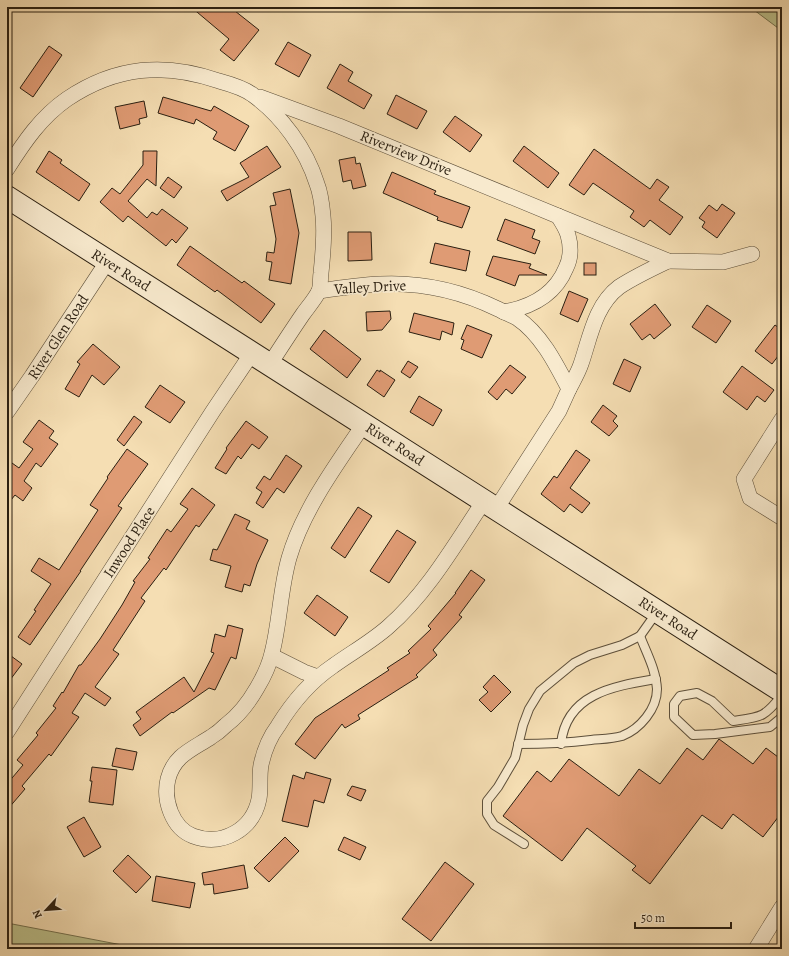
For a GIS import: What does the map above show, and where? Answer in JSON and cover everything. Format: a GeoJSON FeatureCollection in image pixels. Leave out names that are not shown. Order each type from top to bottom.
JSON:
{"type":"FeatureCollection","features":[{"type":"Feature","properties":{"kind":"street"},"geometry":{"type":"LineString","coordinates":[[7,169],[35,127],[48,114],[67,99],[89,86],[111,77],[128,72],[165,69],[204,75],[229,84],[252,94],[275,114],[290,131],[301,149],[317,183],[324,227],[324,248],[319,291]]}},
{"type":"Feature","properties":{"kind":"street","name":"Riverview Drive"},"geometry":{"type":"LineString","coordinates":[[252,94],[339,126],[668,261],[723,262],[752,254]]}},
{"type":"Feature","properties":{"kind":"street","name":"River Road"},"geometry":{"type":"LineString","coordinates":[[7,198],[261,358],[782,691]]}},
{"type":"Feature","properties":{"kind":"street"},"geometry":{"type":"LineString","coordinates":[[504,312],[531,304],[546,296],[563,276],[569,262],[570,250],[568,235],[558,216]]}},
{"type":"Feature","properties":{"kind":"street"},"geometry":{"type":"LineString","coordinates":[[364,424],[335,467],[313,504],[300,531],[290,558],[280,600],[272,656],[264,677],[252,697],[229,724],[211,738],[189,750],[179,758],[168,778],[166,791],[172,816],[180,827],[187,833],[206,839],[219,839],[230,836],[241,830],[250,821],[260,797],[260,768],[264,752],[270,738],[299,697],[318,677],[388,628],[411,605],[490,505],[559,411],[581,366],[593,325],[599,311],[608,298],[618,288],[668,261]]}},
{"type":"Feature","properties":{"kind":"street","name":"River Glen Road"},"geometry":{"type":"LineString","coordinates":[[7,412],[107,262]]}},
{"type":"Feature","properties":{"kind":"street","name":"Valley Drive"},"geometry":{"type":"LineString","coordinates":[[319,291],[379,284],[420,285],[440,288],[479,300],[518,318],[546,347],[554,359],[569,389]]}},
{"type":"Feature","properties":{"kind":"street","name":"Inwood Place"},"geometry":{"type":"LineString","coordinates":[[7,732],[213,411],[319,291]]}},
{"type":"Feature","properties":{"kind":"street"},"geometry":{"type":"LineString","coordinates":[[782,419],[744,479],[750,498],[782,518]]}},
{"type":"Feature","properties":{"kind":"street"},"geometry":{"type":"LineString","coordinates":[[272,656],[304,672],[318,677]]}},
{"type":"Feature","properties":{"kind":"street"},"geometry":{"type":"LineString","coordinates":[[756,949],[782,907]]}},
{"type":"Feature","properties":{"kind":"lane"},"geometry":{"type":"LineString","coordinates":[[524,844],[494,825],[487,814],[487,801],[498,787],[515,758],[529,709],[540,691],[556,676],[574,663],[590,655],[622,645],[640,636],[658,611]]}},
{"type":"Feature","properties":{"kind":"lane"},"geometry":{"type":"LineString","coordinates":[[518,744],[561,744],[606,739],[623,736],[636,727],[648,716],[654,703],[657,690],[652,663],[640,636]]}},
{"type":"Feature","properties":{"kind":"lane"},"geometry":{"type":"LineString","coordinates":[[561,744],[562,733],[567,720],[590,697],[617,686],[656,679]]}},
{"type":"Feature","properties":{"kind":"lane"},"geometry":{"type":"LineString","coordinates":[[782,695],[771,709],[760,717],[733,721],[712,701],[697,693],[680,696],[674,704],[674,717],[693,735],[715,734],[770,727],[782,717]]}},
{"type":"Feature","properties":{"kind":"green space"},"geometry":{"type":"Polygon","coordinates":[[[750,7],[782,7],[782,31],[750,7]]]}},
{"type":"Feature","properties":{"kind":"green space"},"geometry":{"type":"Polygon","coordinates":[[[7,923],[143,949],[7,949],[7,923]]]}},
{"type":"Feature","properties":{"kind":"building"},"geometry":{"type":"Polygon","coordinates":[[[191,7],[230,7],[259,30],[234,61],[220,50],[229,39],[191,7]]]}},
{"type":"Feature","properties":{"kind":"building"},"geometry":{"type":"Polygon","coordinates":[[[288,42],[311,55],[299,77],[275,64],[288,42]]]}},
{"type":"Feature","properties":{"kind":"building"},"geometry":{"type":"Polygon","coordinates":[[[49,46],[62,55],[33,97],[20,88],[49,46]]]}},
{"type":"Feature","properties":{"kind":"building"},"geometry":{"type":"Polygon","coordinates":[[[340,64],[353,72],[348,81],[372,95],[364,109],[327,88],[340,64]]]}},
{"type":"Feature","properties":{"kind":"building"},"geometry":{"type":"Polygon","coordinates":[[[396,95],[427,111],[417,129],[387,114],[396,95]]]}},
{"type":"Feature","properties":{"kind":"building"},"geometry":{"type":"Polygon","coordinates":[[[163,97],[211,111],[214,106],[249,126],[235,151],[213,139],[217,132],[196,119],[194,124],[158,113],[163,97]]]}},
{"type":"Feature","properties":{"kind":"building"},"geometry":{"type":"Polygon","coordinates":[[[144,101],[147,117],[139,119],[140,124],[120,129],[115,107],[144,101]]]}},
{"type":"Feature","properties":{"kind":"building"},"geometry":{"type":"Polygon","coordinates":[[[455,116],[482,135],[470,152],[443,132],[455,116]]]}},
{"type":"Feature","properties":{"kind":"building"},"geometry":{"type":"Polygon","coordinates":[[[267,146],[281,167],[227,201],[221,191],[249,177],[240,163],[267,146]]]}},
{"type":"Feature","properties":{"kind":"building"},"geometry":{"type":"Polygon","coordinates":[[[524,146],[559,173],[548,188],[513,161],[524,146]]]}},
{"type":"Feature","properties":{"kind":"building"},"geometry":{"type":"Polygon","coordinates":[[[594,149],[650,189],[657,179],[669,187],[659,200],[683,217],[670,235],[650,220],[644,227],[630,217],[634,211],[593,183],[584,195],[569,185],[594,149]]]}},
{"type":"Feature","properties":{"kind":"building"},"geometry":{"type":"Polygon","coordinates":[[[49,151],[62,160],[60,163],[90,184],[79,201],[36,172],[49,151]]]}},
{"type":"Feature","properties":{"kind":"building"},"geometry":{"type":"Polygon","coordinates":[[[143,151],[157,151],[156,186],[147,179],[128,201],[147,218],[152,212],[157,215],[162,209],[188,228],[176,243],[172,239],[166,246],[128,216],[123,222],[100,202],[112,188],[120,194],[143,165],[143,151]]]}},
{"type":"Feature","properties":{"kind":"building"},"geometry":{"type":"Polygon","coordinates":[[[355,157],[356,164],[360,163],[366,186],[353,189],[351,180],[343,182],[339,160],[355,157]]]}},
{"type":"Feature","properties":{"kind":"building"},"geometry":{"type":"Polygon","coordinates":[[[392,172],[436,191],[434,194],[470,207],[462,228],[437,220],[438,217],[383,193],[392,172]]]}},
{"type":"Feature","properties":{"kind":"building"},"geometry":{"type":"Polygon","coordinates":[[[168,177],[182,187],[174,198],[160,188],[168,177]]]}},
{"type":"Feature","properties":{"kind":"building"},"geometry":{"type":"Polygon","coordinates":[[[290,189],[299,233],[291,284],[269,280],[272,262],[266,261],[267,252],[274,253],[276,239],[270,206],[276,205],[273,193],[290,189]]]}},
{"type":"Feature","properties":{"kind":"building"},"geometry":{"type":"Polygon","coordinates":[[[722,204],[735,213],[717,238],[702,227],[705,222],[699,218],[709,205],[717,211],[722,204]]]}},
{"type":"Feature","properties":{"kind":"building"},"geometry":{"type":"Polygon","coordinates":[[[505,219],[535,230],[532,238],[540,241],[535,254],[497,240],[505,219]]]}},
{"type":"Feature","properties":{"kind":"building"},"geometry":{"type":"Polygon","coordinates":[[[348,232],[371,232],[372,260],[348,261],[348,232]]]}},
{"type":"Feature","properties":{"kind":"building"},"geometry":{"type":"Polygon","coordinates":[[[435,243],[470,251],[466,271],[430,263],[435,243]]]}},
{"type":"Feature","properties":{"kind":"building"},"geometry":{"type":"Polygon","coordinates":[[[190,246],[242,283],[244,281],[275,304],[261,323],[217,290],[215,292],[177,265],[190,246]]]}},
{"type":"Feature","properties":{"kind":"building"},"geometry":{"type":"Polygon","coordinates":[[[493,256],[531,264],[529,268],[547,275],[519,275],[515,286],[486,275],[493,256]]]}},
{"type":"Feature","properties":{"kind":"building"},"geometry":{"type":"Polygon","coordinates":[[[584,263],[596,263],[596,275],[584,275],[584,263]]]}},
{"type":"Feature","properties":{"kind":"building"},"geometry":{"type":"Polygon","coordinates":[[[569,291],[588,299],[578,322],[560,314],[569,291]]]}},
{"type":"Feature","properties":{"kind":"building"},"geometry":{"type":"Polygon","coordinates":[[[655,304],[671,325],[654,339],[650,334],[642,340],[630,324],[655,304]]]}},
{"type":"Feature","properties":{"kind":"building"},"geometry":{"type":"Polygon","coordinates":[[[707,305],[731,321],[716,343],[692,327],[707,305]]]}},
{"type":"Feature","properties":{"kind":"building"},"geometry":{"type":"Polygon","coordinates":[[[390,311],[391,319],[382,330],[367,331],[366,312],[390,311]]]}},
{"type":"Feature","properties":{"kind":"building"},"geometry":{"type":"Polygon","coordinates":[[[414,313],[454,323],[452,335],[442,331],[440,340],[409,332],[414,313]]]}},
{"type":"Feature","properties":{"kind":"building"},"geometry":{"type":"Polygon","coordinates":[[[467,325],[492,335],[482,358],[461,349],[464,340],[461,339],[467,325]]]}},
{"type":"Feature","properties":{"kind":"building"},"geometry":{"type":"Polygon","coordinates":[[[775,325],[782,330],[782,351],[772,364],[755,351],[775,325]]]}},
{"type":"Feature","properties":{"kind":"building"},"geometry":{"type":"Polygon","coordinates":[[[324,330],[361,359],[347,378],[310,349],[324,330]]]}},
{"type":"Feature","properties":{"kind":"building"},"geometry":{"type":"Polygon","coordinates":[[[93,344],[120,367],[104,385],[92,375],[79,397],[65,389],[80,364],[77,362],[93,344]]]}},
{"type":"Feature","properties":{"kind":"building"},"geometry":{"type":"Polygon","coordinates":[[[624,359],[641,367],[630,392],[613,384],[624,359]]]}},
{"type":"Feature","properties":{"kind":"building"},"geometry":{"type":"Polygon","coordinates":[[[408,361],[418,367],[410,378],[401,372],[408,361]]]}},
{"type":"Feature","properties":{"kind":"building"},"geometry":{"type":"Polygon","coordinates":[[[510,365],[526,377],[512,394],[506,389],[497,400],[488,392],[510,365]]]}},
{"type":"Feature","properties":{"kind":"building"},"geometry":{"type":"Polygon","coordinates":[[[742,366],[774,390],[765,402],[757,396],[747,410],[723,392],[742,366]]]}},
{"type":"Feature","properties":{"kind":"building"},"geometry":{"type":"Polygon","coordinates":[[[377,370],[380,372],[380,370],[395,380],[384,397],[367,385],[377,370]]]}},
{"type":"Feature","properties":{"kind":"building"},"geometry":{"type":"Polygon","coordinates":[[[160,385],[185,402],[170,423],[145,407],[160,385]]]}},
{"type":"Feature","properties":{"kind":"building"},"geometry":{"type":"Polygon","coordinates":[[[419,396],[442,410],[433,426],[410,412],[419,396]]]}},
{"type":"Feature","properties":{"kind":"building"},"geometry":{"type":"Polygon","coordinates":[[[603,405],[617,416],[613,421],[618,426],[609,436],[591,422],[603,405]]]}},
{"type":"Feature","properties":{"kind":"building"},"geometry":{"type":"Polygon","coordinates":[[[134,416],[142,422],[124,446],[117,440],[134,416]]]}},
{"type":"Feature","properties":{"kind":"building"},"geometry":{"type":"Polygon","coordinates":[[[39,420],[54,431],[49,438],[58,444],[41,467],[36,463],[24,481],[32,488],[23,501],[15,495],[7,505],[7,470],[12,463],[19,468],[33,449],[23,442],[39,420]]]}},
{"type":"Feature","properties":{"kind":"building"},"geometry":{"type":"Polygon","coordinates":[[[246,421],[268,437],[259,449],[252,444],[241,459],[238,456],[226,474],[215,468],[227,449],[226,448],[246,421]]]}},
{"type":"Feature","properties":{"kind":"building"},"geometry":{"type":"Polygon","coordinates":[[[127,449],[148,464],[118,506],[122,508],[81,571],[30,645],[18,637],[36,611],[34,610],[51,584],[31,571],[39,558],[59,570],[98,510],[90,505],[108,478],[107,477],[127,449]]]}},
{"type":"Feature","properties":{"kind":"building"},"geometry":{"type":"Polygon","coordinates":[[[576,450],[590,460],[570,488],[590,503],[582,513],[570,504],[564,512],[541,494],[554,476],[557,478],[576,450]]]}},
{"type":"Feature","properties":{"kind":"building"},"geometry":{"type":"Polygon","coordinates":[[[286,455],[302,466],[284,493],[277,488],[263,508],[256,503],[262,492],[256,488],[264,476],[270,480],[286,455]]]}},
{"type":"Feature","properties":{"kind":"building"},"geometry":{"type":"Polygon","coordinates":[[[192,488],[215,505],[199,527],[196,525],[166,570],[164,568],[141,598],[145,601],[113,650],[119,654],[95,687],[111,698],[105,706],[85,693],[72,713],[79,717],[51,756],[49,754],[22,786],[25,789],[7,810],[7,784],[23,765],[17,760],[38,735],[36,733],[56,708],[53,706],[62,692],[63,693],[79,665],[81,665],[100,639],[122,605],[135,582],[133,581],[150,559],[148,558],[167,529],[171,532],[188,509],[180,504],[192,488]]]}},
{"type":"Feature","properties":{"kind":"building"},"geometry":{"type":"Polygon","coordinates":[[[358,507],[372,516],[345,558],[331,548],[358,507]]]}},
{"type":"Feature","properties":{"kind":"building"},"geometry":{"type":"Polygon","coordinates":[[[235,514],[250,521],[246,529],[268,540],[257,564],[250,586],[244,584],[242,592],[225,587],[231,566],[210,560],[213,549],[217,550],[235,514]]]}},
{"type":"Feature","properties":{"kind":"building"},"geometry":{"type":"Polygon","coordinates":[[[397,530],[416,542],[389,583],[370,571],[397,530]]]}},
{"type":"Feature","properties":{"kind":"building"},"geometry":{"type":"Polygon","coordinates":[[[471,570],[485,580],[459,615],[462,617],[433,650],[437,655],[416,675],[418,677],[358,715],[360,719],[345,728],[342,724],[315,759],[295,744],[315,718],[389,670],[387,668],[410,653],[408,651],[431,629],[428,626],[456,593],[471,570]]]}},
{"type":"Feature","properties":{"kind":"building"},"geometry":{"type":"Polygon","coordinates":[[[317,595],[348,617],[335,636],[304,613],[317,595]]]}},
{"type":"Feature","properties":{"kind":"building"},"geometry":{"type":"Polygon","coordinates":[[[228,625],[243,629],[236,659],[231,657],[215,690],[209,688],[173,713],[172,712],[140,736],[133,725],[141,719],[136,712],[184,677],[194,692],[214,653],[211,652],[215,634],[225,637],[228,625]]]}},
{"type":"Feature","properties":{"kind":"building"},"geometry":{"type":"Polygon","coordinates":[[[7,653],[22,664],[7,684],[7,653]]]}},
{"type":"Feature","properties":{"kind":"building"},"geometry":{"type":"Polygon","coordinates":[[[494,675],[511,692],[491,712],[479,700],[488,692],[483,687],[494,675]]]}},
{"type":"Feature","properties":{"kind":"building"},"geometry":{"type":"Polygon","coordinates":[[[719,739],[753,764],[766,748],[782,760],[782,812],[763,837],[733,814],[722,829],[702,815],[650,884],[632,870],[636,866],[587,828],[562,861],[503,816],[537,771],[551,782],[569,759],[619,796],[639,769],[660,784],[687,748],[703,760],[719,739]]]}},
{"type":"Feature","properties":{"kind":"building"},"geometry":{"type":"Polygon","coordinates":[[[116,748],[137,752],[133,770],[112,766],[116,748]]]}},
{"type":"Feature","properties":{"kind":"building"},"geometry":{"type":"Polygon","coordinates":[[[92,767],[117,770],[113,805],[89,802],[92,767]]]}},
{"type":"Feature","properties":{"kind":"building"},"geometry":{"type":"Polygon","coordinates":[[[306,772],[331,779],[324,803],[314,800],[308,827],[282,821],[293,775],[304,779],[306,772]]]}},
{"type":"Feature","properties":{"kind":"building"},"geometry":{"type":"Polygon","coordinates":[[[352,786],[366,790],[361,801],[347,795],[352,786]]]}},
{"type":"Feature","properties":{"kind":"building"},"geometry":{"type":"Polygon","coordinates":[[[84,817],[101,847],[84,857],[67,827],[84,817]]]}},
{"type":"Feature","properties":{"kind":"building"},"geometry":{"type":"Polygon","coordinates":[[[285,837],[299,851],[269,882],[254,868],[285,837]]]}},
{"type":"Feature","properties":{"kind":"building"},"geometry":{"type":"Polygon","coordinates":[[[344,837],[366,847],[360,860],[338,850],[344,837]]]}},
{"type":"Feature","properties":{"kind":"building"},"geometry":{"type":"Polygon","coordinates":[[[128,855],[151,877],[136,893],[113,871],[128,855]]]}},
{"type":"Feature","properties":{"kind":"building"},"geometry":{"type":"Polygon","coordinates":[[[445,862],[474,884],[431,941],[402,919],[445,862]]]}},
{"type":"Feature","properties":{"kind":"building"},"geometry":{"type":"Polygon","coordinates":[[[244,865],[248,888],[214,894],[213,884],[204,885],[202,873],[244,865]]]}},
{"type":"Feature","properties":{"kind":"building"},"geometry":{"type":"Polygon","coordinates":[[[156,876],[195,883],[190,908],[152,901],[156,876]]]}}]}
